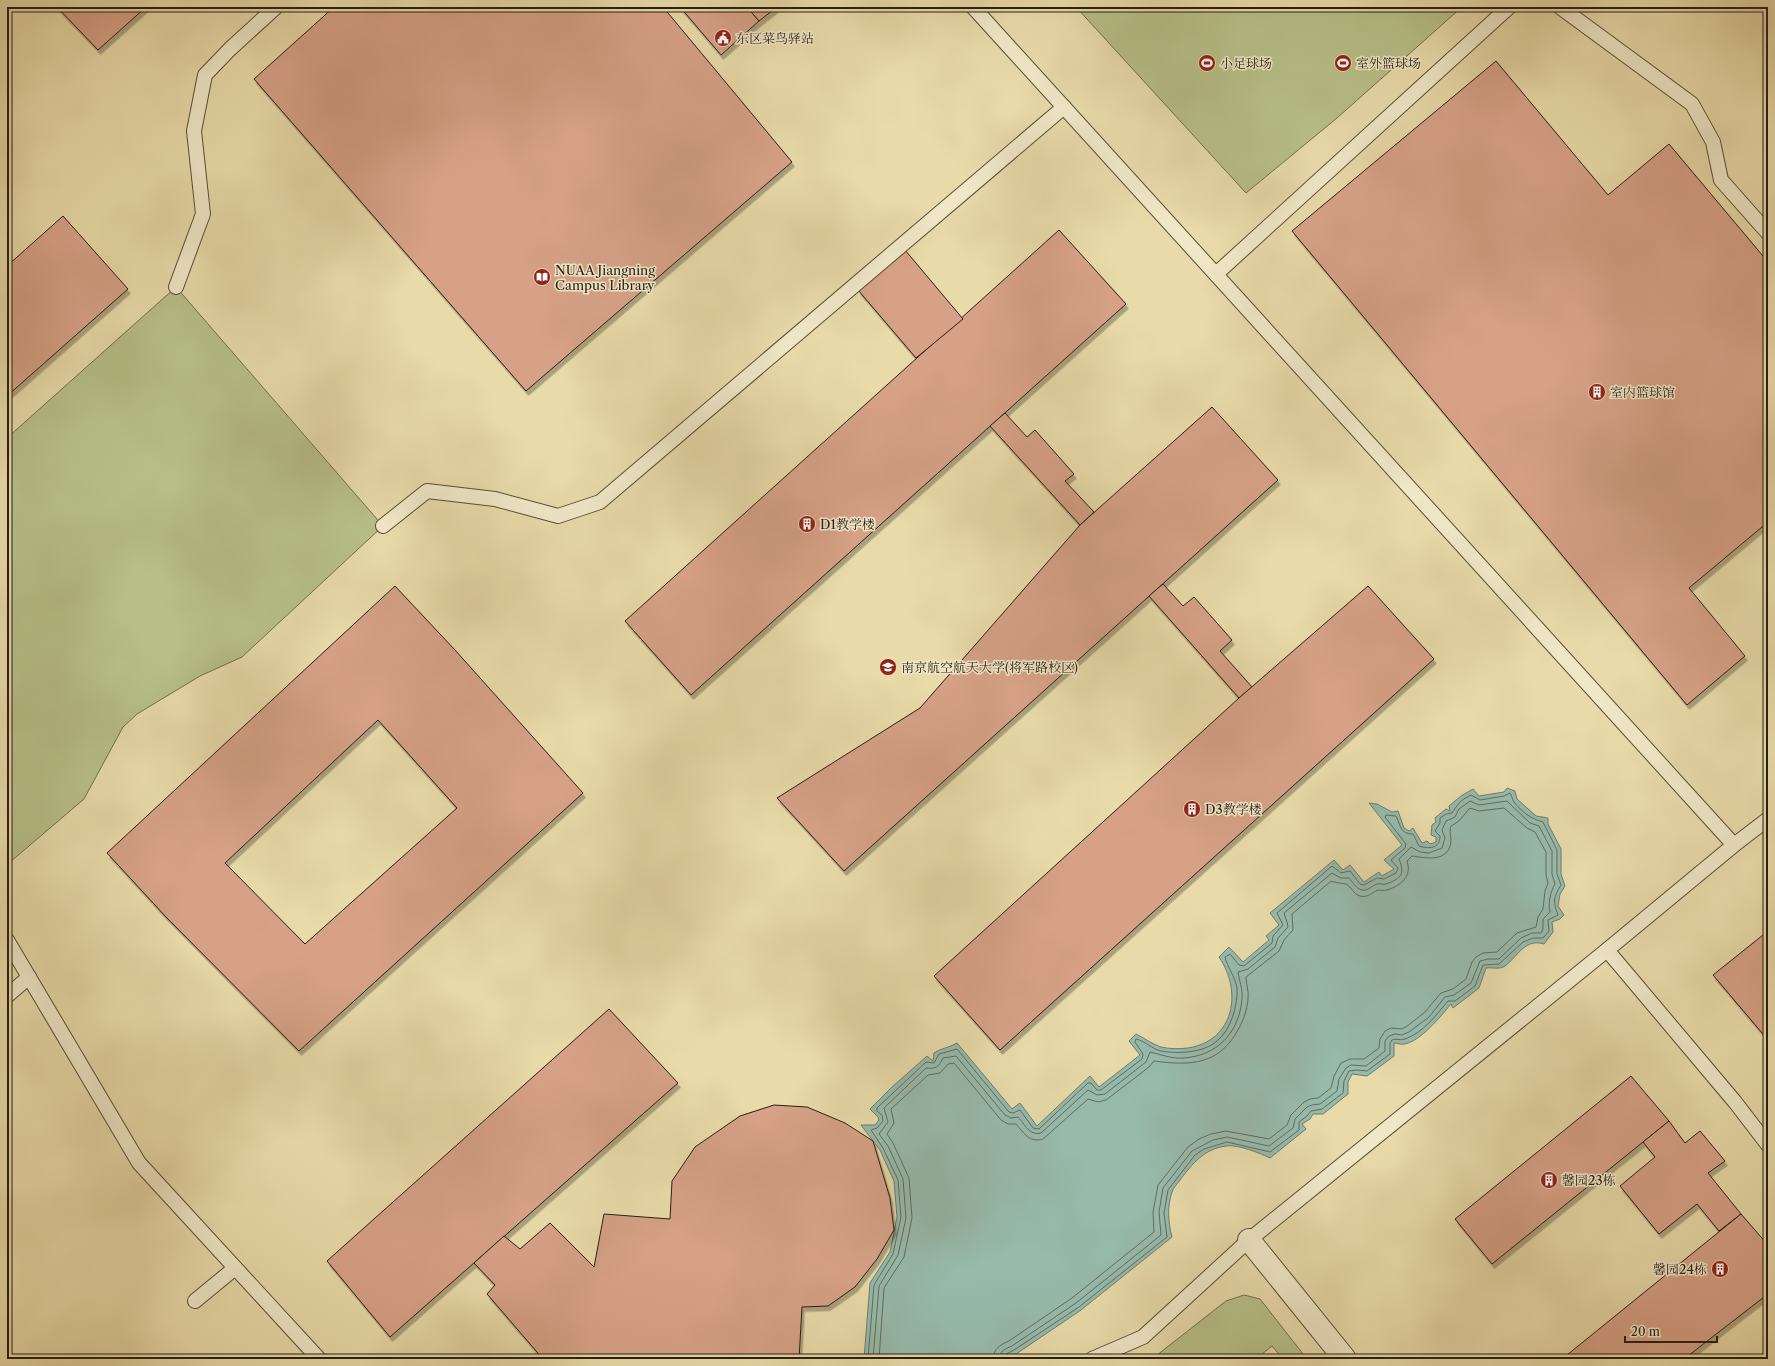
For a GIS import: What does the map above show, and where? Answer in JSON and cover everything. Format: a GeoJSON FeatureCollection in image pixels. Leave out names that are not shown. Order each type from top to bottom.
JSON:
{"type":"FeatureCollection","features":[{"type":"Feature","properties":{"kind":"street"},"geometry":{"type":"LineString","coordinates":[[1249,1240],[1345,1359]]}},
{"type":"Feature","properties":{"kind":"lane"},"geometry":{"type":"LineString","coordinates":[[176,287],[203,214],[194,131],[205,75],[230,49],[276,7]]}},
{"type":"Feature","properties":{"kind":"lane"},"geometry":{"type":"LineString","coordinates":[[973,7],[1734,845]]}},
{"type":"Feature","properties":{"kind":"lane"},"geometry":{"type":"LineString","coordinates":[[1216,274],[1510,7]]}},
{"type":"Feature","properties":{"kind":"lane"},"geometry":{"type":"LineString","coordinates":[[1560,7],[1692,104],[1713,142],[1721,180],[1768,233]]}},
{"type":"Feature","properties":{"kind":"lane"},"geometry":{"type":"LineString","coordinates":[[384,526],[427,491],[495,499],[558,516],[600,502],[1064,107]]}},
{"type":"Feature","properties":{"kind":"lane"},"geometry":{"type":"LineString","coordinates":[[1092,1359],[1143,1337],[1249,1240],[1607,950],[1734,845],[1768,819]]}},
{"type":"Feature","properties":{"kind":"lane"},"geometry":{"type":"LineString","coordinates":[[7,940],[139,1163],[319,1359]]}},
{"type":"Feature","properties":{"kind":"lane"},"geometry":{"type":"LineString","coordinates":[[1607,950],[1736,1102],[1768,1145]]}},
{"type":"Feature","properties":{"kind":"lane"},"geometry":{"type":"LineString","coordinates":[[7,996],[29,977]]}},
{"type":"Feature","properties":{"kind":"lane"},"geometry":{"type":"LineString","coordinates":[[195,1300],[235,1268]]}},
{"type":"Feature","properties":{"kind":"green space","name":"小足球场"},"geometry":{"type":"Polygon","coordinates":[[[1076,7],[1462,7],[1337,118],[1246,193],[1076,7]]]}},
{"type":"Feature","properties":{"kind":"green space"},"geometry":{"type":"Polygon","coordinates":[[[176,287],[383,526],[242,657],[200,676],[137,714],[123,727],[84,799],[9,863],[7,860],[7,438],[176,287]]]}},
{"type":"Feature","properties":{"kind":"green space"},"geometry":{"type":"Polygon","coordinates":[[[1244,1295],[1260,1299],[1307,1359],[1283,1359],[1272,1346],[1256,1359],[1152,1359],[1226,1301],[1244,1295]]]}},
{"type":"Feature","properties":{"kind":"water"},"geometry":{"type":"Polygon","coordinates":[[[1507,788],[1515,791],[1517,799],[1536,816],[1548,818],[1548,824],[1561,849],[1561,874],[1565,886],[1560,894],[1558,906],[1564,915],[1560,919],[1552,922],[1553,932],[1544,944],[1537,943],[1527,946],[1503,967],[1486,968],[1479,988],[1453,1008],[1451,1004],[1430,1028],[1417,1039],[1403,1044],[1394,1043],[1394,1056],[1367,1076],[1352,1074],[1348,1082],[1348,1094],[1323,1114],[1313,1114],[1310,1119],[1302,1124],[1306,1129],[1270,1158],[1236,1146],[1218,1148],[1205,1154],[1194,1163],[1174,1187],[1172,1192],[1169,1203],[1169,1214],[1172,1237],[1081,1310],[1016,1354],[1004,1359],[864,1359],[870,1283],[890,1252],[897,1217],[894,1181],[880,1150],[861,1125],[875,1125],[879,1120],[870,1109],[927,1056],[933,1061],[934,1053],[957,1043],[1012,1109],[1020,1103],[1037,1126],[1090,1076],[1099,1087],[1140,1055],[1129,1041],[1136,1034],[1158,1046],[1174,1049],[1188,1048],[1204,1044],[1216,1036],[1230,1013],[1232,999],[1231,985],[1219,957],[1229,947],[1243,962],[1269,940],[1266,936],[1279,925],[1270,913],[1334,860],[1343,870],[1350,865],[1364,882],[1379,872],[1382,876],[1394,869],[1384,860],[1402,845],[1369,803],[1377,804],[1392,812],[1398,811],[1404,828],[1409,831],[1413,828],[1422,843],[1427,841],[1430,844],[1436,842],[1436,837],[1431,835],[1432,825],[1436,822],[1435,818],[1446,809],[1450,811],[1449,806],[1461,796],[1473,789],[1479,796],[1504,792],[1507,788]]]}},
{"type":"Feature","properties":{"kind":"building"},"geometry":{"type":"Polygon","coordinates":[[[57,7],[146,7],[98,50],[57,7]]]}},
{"type":"Feature","properties":{"kind":"building","name":"NUAA Jiangning Campus Library"},"geometry":{"type":"Polygon","coordinates":[[[334,7],[663,7],[792,162],[526,391],[254,79],[334,7]]]}},
{"type":"Feature","properties":{"kind":"building","name":"东区菜鸟驿站"},"geometry":{"type":"Polygon","coordinates":[[[680,7],[747,7],[759,21],[721,55],[680,7]]]}},
{"type":"Feature","properties":{"kind":"building"},"geometry":{"type":"Polygon","coordinates":[[[747,7],[777,7],[759,21],[747,7]]]}},
{"type":"Feature","properties":{"kind":"building","name":"室内篮球馆"},"geometry":{"type":"Polygon","coordinates":[[[1496,61],[1608,195],[1669,144],[1768,262],[1768,522],[1689,588],[1745,656],[1687,705],[1292,231],[1496,61]]]}},
{"type":"Feature","properties":{"kind":"building"},"geometry":{"type":"Polygon","coordinates":[[[63,216],[128,289],[7,396],[7,266],[63,216]]]}},
{"type":"Feature","properties":{"kind":"building","name":"D1教学楼"},"geometry":{"type":"Polygon","coordinates":[[[1059,230],[1126,304],[691,695],[625,621],[1059,230]]]}},
{"type":"Feature","properties":{"kind":"building"},"geometry":{"type":"Polygon","coordinates":[[[905,250],[963,319],[916,358],[858,290],[905,250]]]}},
{"type":"Feature","properties":{"kind":"building"},"geometry":{"type":"Polygon","coordinates":[[[1212,407],[1278,480],[844,871],[777,798],[920,708],[1080,525],[1212,407]]]}},
{"type":"Feature","properties":{"kind":"building"},"geometry":{"type":"Polygon","coordinates":[[[1005,413],[1027,437],[1035,430],[1074,474],[1065,481],[1094,512],[1080,525],[990,426],[1005,413]]]}},
{"type":"Feature","properties":{"kind":"building"},"geometry":{"type":"Polygon","coordinates":[[[1163,584],[1183,606],[1194,597],[1232,640],[1220,651],[1252,687],[1239,698],[1149,596],[1163,584]]]}},
{"type":"Feature","properties":{"kind":"building"},"geometry":{"type":"Polygon","coordinates":[[[395,586],[455,650],[583,793],[299,1051],[166,917],[107,853],[395,586]],[[378,720],[225,863],[305,944],[457,808],[378,720]]]}},
{"type":"Feature","properties":{"kind":"building","name":"D3教学楼"},"geometry":{"type":"Polygon","coordinates":[[[1368,586],[1434,659],[1000,1050],[934,976],[1239,698],[1368,586]]]}},
{"type":"Feature","properties":{"kind":"building"},"geometry":{"type":"Polygon","coordinates":[[[1768,931],[1768,1040],[1713,975],[1768,931]]]}},
{"type":"Feature","properties":{"kind":"building"},"geometry":{"type":"Polygon","coordinates":[[[609,1009],[678,1083],[390,1337],[327,1261],[609,1009]]]}},
{"type":"Feature","properties":{"kind":"building","name":"馨园23栋"},"geometry":{"type":"Polygon","coordinates":[[[1631,1076],[1669,1121],[1492,1264],[1455,1219],[1631,1076]]]}},
{"type":"Feature","properties":{"kind":"building"},"geometry":{"type":"Polygon","coordinates":[[[774,1105],[807,1107],[845,1123],[873,1141],[890,1198],[894,1230],[877,1259],[855,1287],[828,1306],[802,1307],[799,1359],[543,1359],[487,1294],[495,1285],[474,1263],[504,1236],[520,1249],[550,1223],[594,1267],[604,1214],[670,1219],[672,1181],[695,1147],[740,1116],[774,1105]]]}},
{"type":"Feature","properties":{"kind":"building"},"geometry":{"type":"Polygon","coordinates":[[[1669,1121],[1685,1143],[1700,1131],[1725,1161],[1708,1173],[1741,1214],[1719,1231],[1697,1204],[1659,1234],[1620,1186],[1655,1157],[1643,1142],[1669,1121]]]}},
{"type":"Feature","properties":{"kind":"building","name":"馨园24栋"},"geometry":{"type":"Polygon","coordinates":[[[1741,1214],[1768,1245],[1768,1294],[1684,1359],[1562,1359],[1741,1214]]]}},
{"type":"Feature","properties":{"kind":"place","name":"东区菜鸟驿站"},"geometry":{"type":"Point","coordinates":[723,38]}},
{"type":"Feature","properties":{"kind":"place","name":"小足球场"},"geometry":{"type":"Point","coordinates":[1207,63]}},
{"type":"Feature","properties":{"kind":"place","name":"室外篮球场"},"geometry":{"type":"Point","coordinates":[1343,63]}},
{"type":"Feature","properties":{"kind":"place","name":"NUAA Jiangning Campus Library"},"geometry":{"type":"Point","coordinates":[542,277]}},
{"type":"Feature","properties":{"kind":"place","name":"室内篮球馆"},"geometry":{"type":"Point","coordinates":[1597,392]}},
{"type":"Feature","properties":{"kind":"place","name":"D1教学楼"},"geometry":{"type":"Point","coordinates":[807,524]}},
{"type":"Feature","properties":{"kind":"place","name":"南京航空航天大学(将军路校区)"},"geometry":{"type":"Point","coordinates":[888,667]}},
{"type":"Feature","properties":{"kind":"place","name":"D3教学楼"},"geometry":{"type":"Point","coordinates":[1192,809]}},
{"type":"Feature","properties":{"kind":"place","name":"馨园23栋"},"geometry":{"type":"Point","coordinates":[1549,1180]}},
{"type":"Feature","properties":{"kind":"place","name":"馨园24栋"},"geometry":{"type":"Point","coordinates":[1720,1269]}}]}
